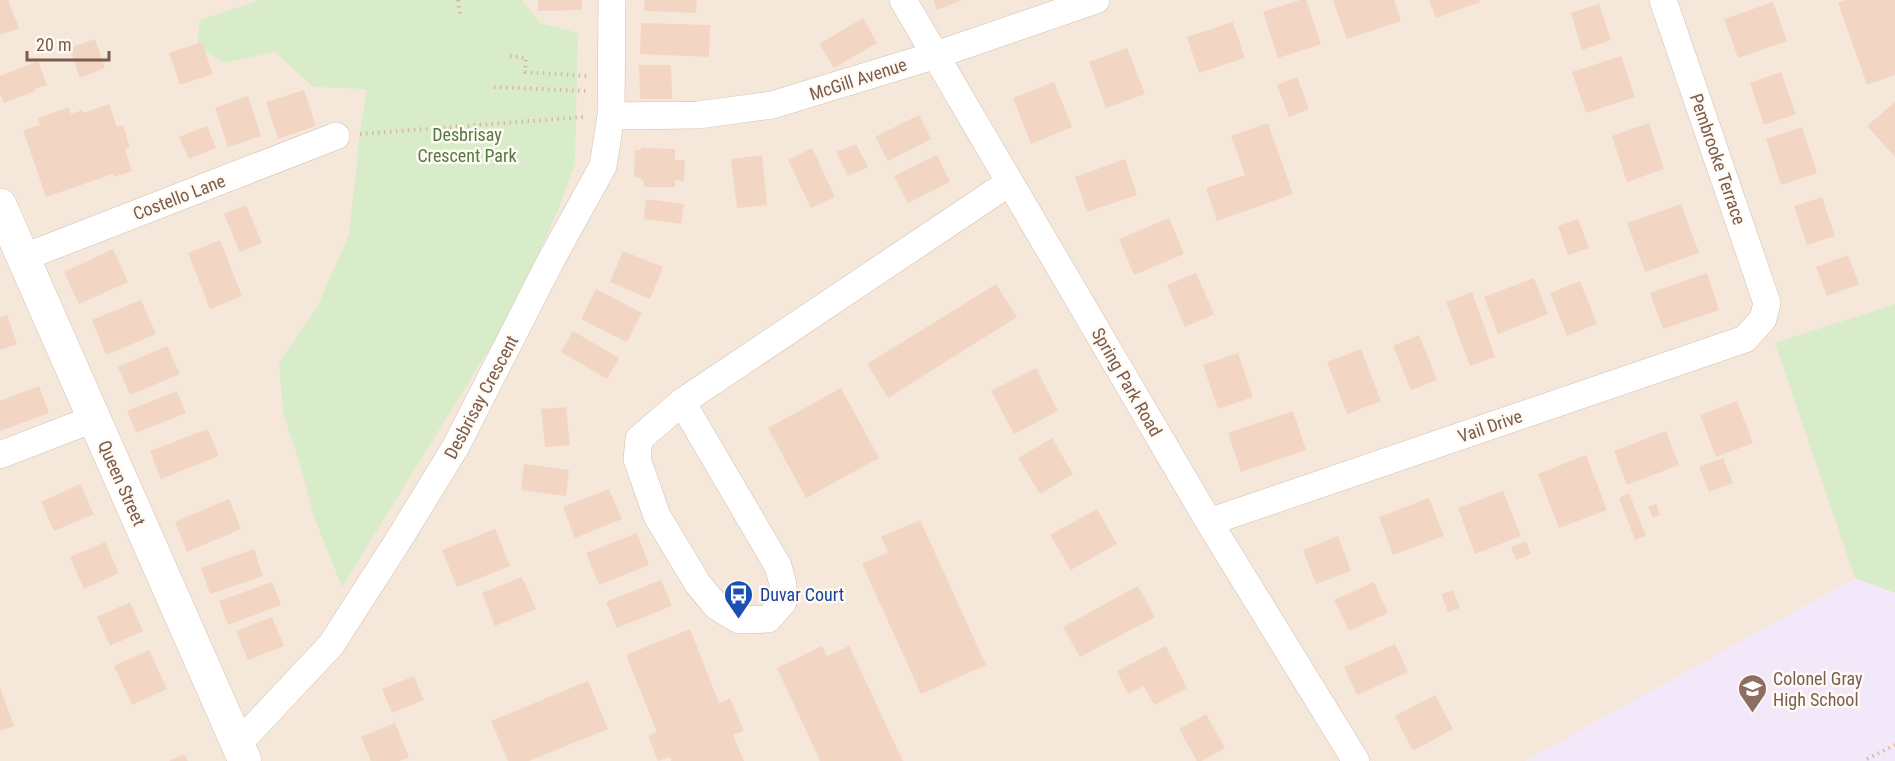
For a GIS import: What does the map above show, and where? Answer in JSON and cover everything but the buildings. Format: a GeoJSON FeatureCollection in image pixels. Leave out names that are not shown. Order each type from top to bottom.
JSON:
{"type":"FeatureCollection","features":[{"type":"Feature","properties":{"kind":"street","name":"Desbrisay Crescent"},"geometry":{"type":"LineString","coordinates":[[241,753],[331,645],[455,448],[550,262],[603,166],[601,117],[612,0]]}},
{"type":"Feature","properties":{"kind":"street","name":"Spring Park Road"},"geometry":{"type":"LineString","coordinates":[[903,0],[1209,522],[1356,761]]}},
{"type":"Feature","properties":{"kind":"street","name":"McGill Avenue"},"geometry":{"type":"LineString","coordinates":[[601,117],[698,115],[772,105],[936,54],[1096,0]]}},
{"type":"Feature","properties":{"kind":"street","name":"Pembrooke Terrace"},"geometry":{"type":"LineString","coordinates":[[1663,0],[1767,303],[1763,319]]}},
{"type":"Feature","properties":{"kind":"street","name":"Costello Lane"},"geometry":{"type":"LineString","coordinates":[[22,258],[336,136]]}},
{"type":"Feature","properties":{"kind":"street"},"geometry":{"type":"LineString","coordinates":[[682,402],[778,566],[783,584],[783,602],[768,619],[739,620],[717,608],[698,584],[657,516],[637,459],[639,439],[682,402],[1010,182]]}},
{"type":"Feature","properties":{"kind":"street","name":"Queen Street"},"geometry":{"type":"LineString","coordinates":[[0,205],[241,753]]}},
{"type":"Feature","properties":{"kind":"street","name":"Vail Drive"},"geometry":{"type":"LineString","coordinates":[[1209,522],[1745,339],[1763,319]]}},
{"type":"Feature","properties":{"kind":"street"},"geometry":{"type":"LineString","coordinates":[[0,455],[93,419]]}},
{"type":"Feature","properties":{"kind":"path"},"geometry":{"type":"LineString","coordinates":[[458,0],[460,14]]}},
{"type":"Feature","properties":{"kind":"path"},"geometry":{"type":"LineString","coordinates":[[510,56],[526,58],[525,72],[593,77]]}},
{"type":"Feature","properties":{"kind":"path"},"geometry":{"type":"LineString","coordinates":[[494,87],[592,92]]}},
{"type":"Feature","properties":{"kind":"path"},"geometry":{"type":"LineString","coordinates":[[336,136],[601,117]]}},
{"type":"Feature","properties":{"kind":"path"},"geometry":{"type":"LineString","coordinates":[[1868,759],[1895,745]]}},
{"type":"Feature","properties":{"kind":"shaded area"},"geometry":{"type":"Polygon","coordinates":[[[0,0],[1895,0],[1895,761],[0,761],[0,0]]]}},
{"type":"Feature","properties":{"kind":"shaded area","name":"Colonel Gray High School"},"geometry":{"type":"Polygon","coordinates":[[[1855,578],[1895,593],[1895,761],[1525,761],[1855,578]]]}},
{"type":"Feature","properties":{"kind":"green space","name":"Desbrisay Crescent Park"},"geometry":{"type":"Polygon","coordinates":[[[260,0],[522,0],[540,23],[578,33],[575,163],[559,208],[523,289],[497,336],[342,587],[314,517],[283,412],[279,363],[317,307],[349,235],[360,130],[367,89],[313,87],[275,52],[224,63],[197,46],[200,20],[260,0]]]}},
{"type":"Feature","properties":{"kind":"green space"},"geometry":{"type":"Polygon","coordinates":[[[1895,304],[1895,593],[1855,578],[1775,343],[1895,304]]]}},
{"type":"Feature","properties":{"kind":"place","name":"Duvar Court"},"geometry":{"type":"Point","coordinates":[739,620]}},
{"type":"Feature","properties":{"kind":"place","name":"Colonel Gray High School"},"geometry":{"type":"Point","coordinates":[1752,714]}}]}
